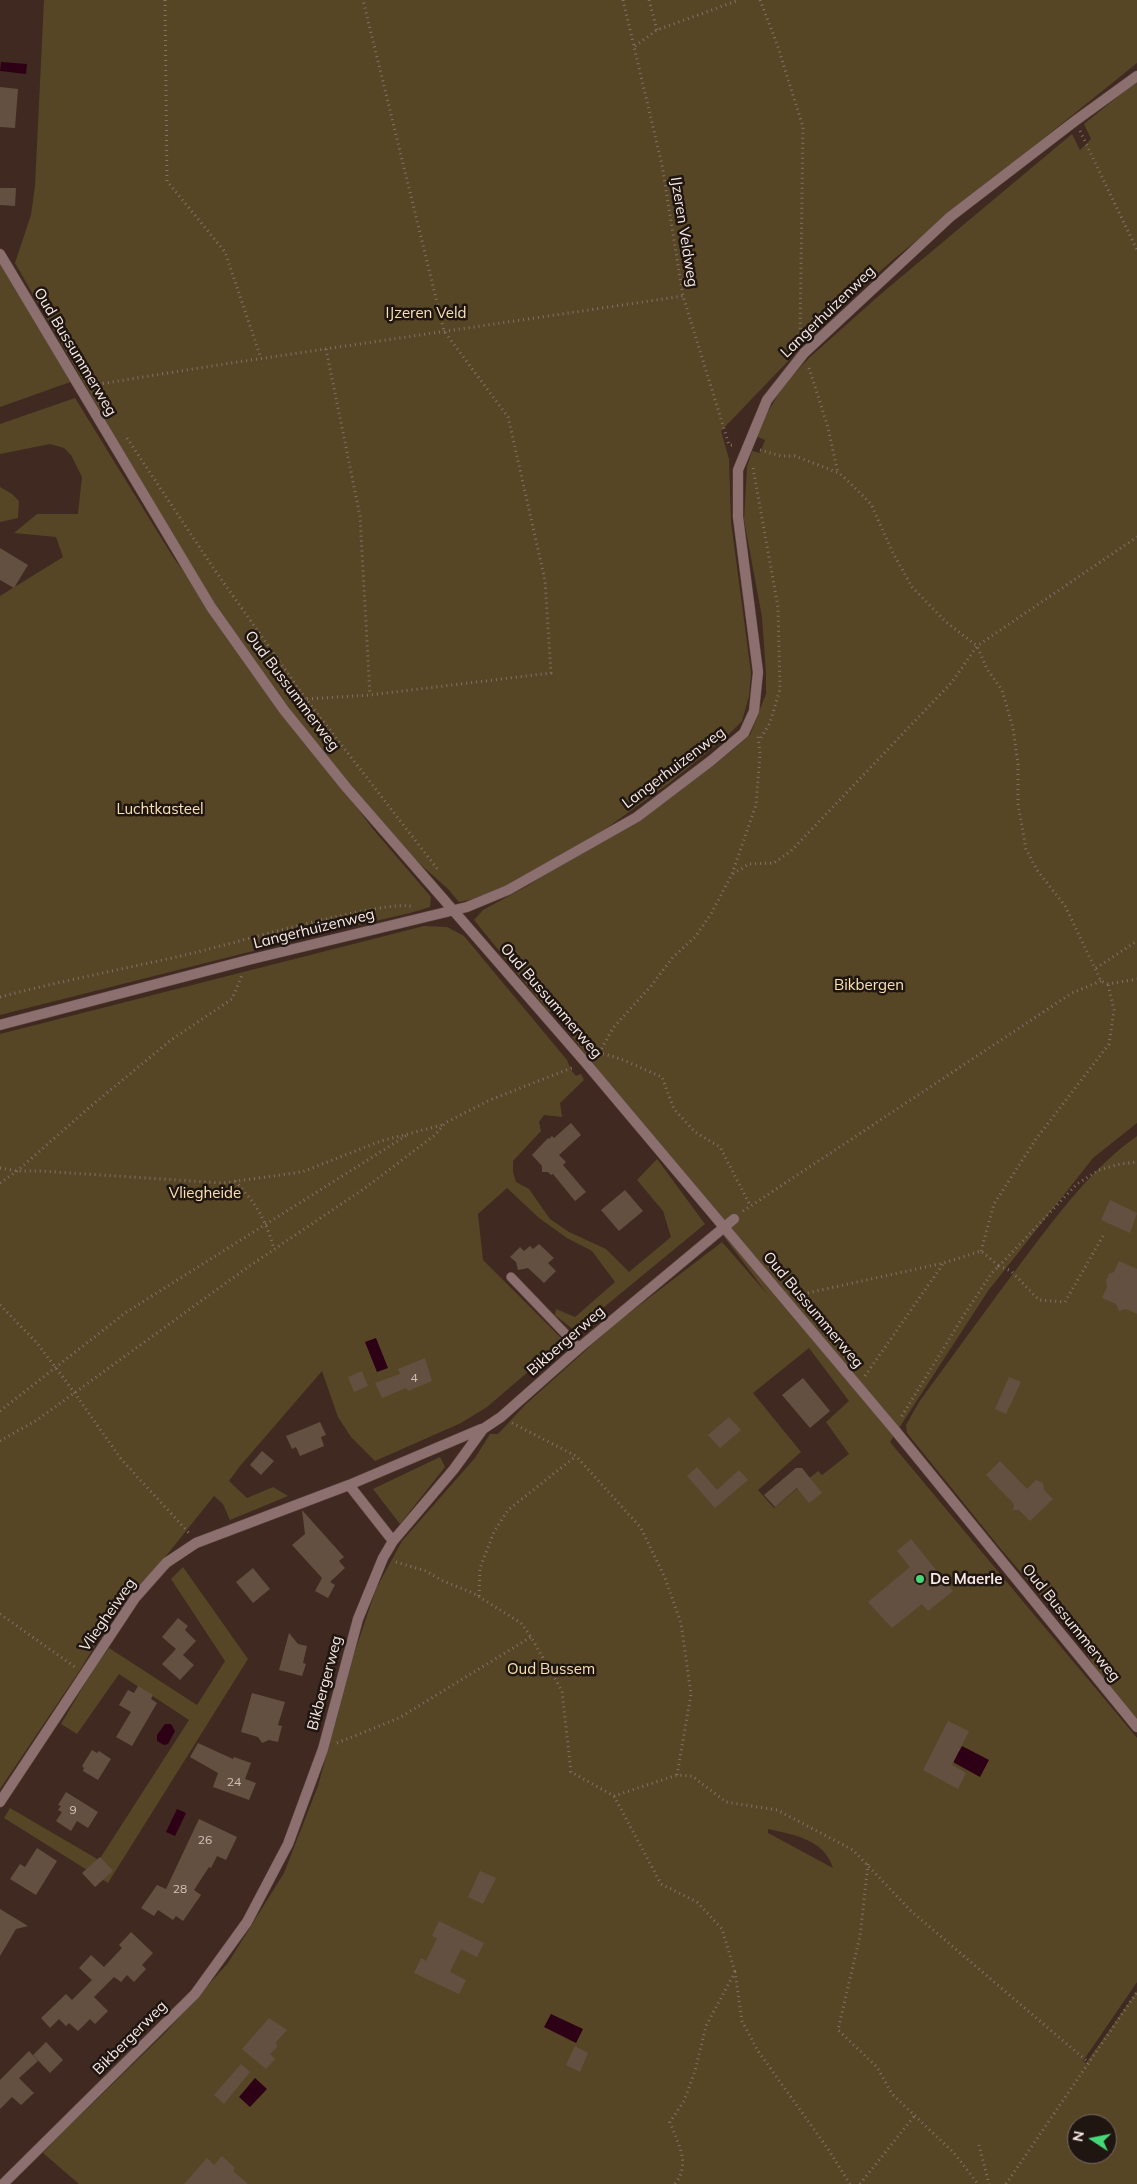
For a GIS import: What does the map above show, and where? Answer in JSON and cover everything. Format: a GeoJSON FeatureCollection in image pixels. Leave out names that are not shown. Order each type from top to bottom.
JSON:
{"type":"FeatureCollection","features":[{"type":"Feature","properties":{"kind":"street","name":"Langerhuizenweg"},"geometry":{"type":"LineString","coordinates":[[0,1025],[248,960],[467,907],[508,890],[637,817],[712,760],[744,733],[754,711],[758,672],[738,517],[738,470],[766,400],[804,353],[950,217],[1075,120],[1137,76]]}},
{"type":"Feature","properties":{"kind":"street","name":"Oud Bussummerweg"},"geometry":{"type":"LineString","coordinates":[[0,254],[211,607],[284,710],[346,787],[585,1062],[894,1429],[1137,1727]]}},
{"type":"Feature","properties":{"kind":"street","name":"Bikbergerweg"},"geometry":{"type":"LineString","coordinates":[[3,2184],[195,1994],[247,1922],[288,1844],[322,1749],[358,1619],[383,1558],[393,1541],[454,1469],[482,1429],[501,1417],[579,1348],[722,1226],[734,1218]]}},
{"type":"Feature","properties":{"kind":"street","name":"Vliegheiweg"},"geometry":{"type":"LineString","coordinates":[[0,1802],[135,1598],[166,1563],[196,1543],[348,1485],[482,1429]]}},
{"type":"Feature","properties":{"kind":"street"},"geometry":{"type":"LineString","coordinates":[[348,1485],[393,1541]]}},
{"type":"Feature","properties":{"kind":"lane"},"geometry":{"type":"LineString","coordinates":[[510,1277],[579,1348]]}},
{"type":"Feature","properties":{"kind":"path"},"geometry":{"type":"LineString","coordinates":[[164,0],[167,181],[225,252],[261,358]]}},
{"type":"Feature","properties":{"kind":"path"},"geometry":{"type":"LineString","coordinates":[[306,700],[370,695],[551,673],[545,580],[508,417],[444,331],[363,0]]}},
{"type":"Feature","properties":{"kind":"path","name":"IJzeren Veldweg"},"geometry":{"type":"LineString","coordinates":[[623,0],[662,165],[683,296],[729,445],[748,446]]}},
{"type":"Feature","properties":{"kind":"path"},"geometry":{"type":"LineString","coordinates":[[649,0],[657,30]]}},
{"type":"Feature","properties":{"kind":"path"},"geometry":{"type":"LineString","coordinates":[[635,46],[657,30],[739,0]]}},
{"type":"Feature","properties":{"kind":"path"},"geometry":{"type":"LineString","coordinates":[[760,0],[777,44],[803,127],[800,339],[827,424],[838,473]]}},
{"type":"Feature","properties":{"kind":"path"},"geometry":{"type":"LineString","coordinates":[[1075,120],[1137,250]]}},
{"type":"Feature","properties":{"kind":"path"},"geometry":{"type":"LineString","coordinates":[[98,393],[92,385],[326,348],[683,296]]}},
{"type":"Feature","properties":{"kind":"path"},"geometry":{"type":"LineString","coordinates":[[326,348],[360,516],[370,695]]}},
{"type":"Feature","properties":{"kind":"path"},"geometry":{"type":"LineString","coordinates":[[124,433],[214,569],[306,700],[443,876]]}},
{"type":"Feature","properties":{"kind":"path"},"geometry":{"type":"LineString","coordinates":[[759,742],[770,723],[780,689],[778,607],[748,446],[781,456],[796,456],[838,473],[871,504],[893,553],[912,587],[946,622],[977,646],[987,670],[1002,690],[1013,728],[1018,764],[1018,804],[1026,849],[1038,870],[1066,906],[1101,981]]}},
{"type":"Feature","properties":{"kind":"path"},"geometry":{"type":"LineString","coordinates":[[732,874],[749,864],[774,863],[791,851],[952,682],[977,646],[1137,537]]}},
{"type":"Feature","properties":{"kind":"path"},"geometry":{"type":"LineString","coordinates":[[0,1168],[17,1171],[223,1183],[302,1172],[381,1141],[442,1125],[490,1100],[585,1062],[597,1052],[613,1028],[651,986],[673,957],[695,937],[711,914],[732,874],[756,805],[760,754],[758,734]]}},
{"type":"Feature","properties":{"kind":"path"},"geometry":{"type":"LineString","coordinates":[[0,997],[186,955],[375,909],[407,904],[433,915]]}},
{"type":"Feature","properties":{"kind":"path"},"geometry":{"type":"LineString","coordinates":[[1096,968],[1137,941]]}},
{"type":"Feature","properties":{"kind":"path"},"geometry":{"type":"LineString","coordinates":[[0,1183],[17,1171],[91,1106],[171,1040],[232,999],[248,960]]}},
{"type":"Feature","properties":{"kind":"path"},"geometry":{"type":"LineString","coordinates":[[734,1218],[750,1205],[1072,993],[1101,981],[1108,984],[1137,979]]}},
{"type":"Feature","properties":{"kind":"path"},"geometry":{"type":"LineString","coordinates":[[981,1251],[994,1204],[1036,1139],[1109,1044],[1114,1010],[1108,984]]}},
{"type":"Feature","properties":{"kind":"path"},"geometry":{"type":"LineString","coordinates":[[597,1052],[611,1054],[631,1065],[662,1077],[674,1109],[695,1132],[720,1147],[750,1205]]}},
{"type":"Feature","properties":{"kind":"path"},"geometry":{"type":"LineString","coordinates":[[0,1441],[36,1420],[274,1249],[365,1188],[435,1135],[442,1125]]}},
{"type":"Feature","properties":{"kind":"path"},"geometry":{"type":"LineString","coordinates":[[0,1410],[125,1313],[409,1134]]}},
{"type":"Feature","properties":{"kind":"path"},"geometry":{"type":"LineString","coordinates":[[894,1429],[991,1274],[1077,1184],[1099,1170],[1120,1164],[1137,1162]]}},
{"type":"Feature","properties":{"kind":"path"},"geometry":{"type":"LineString","coordinates":[[235,1182],[254,1202],[267,1225],[274,1249]]}},
{"type":"Feature","properties":{"kind":"path"},"geometry":{"type":"LineString","coordinates":[[981,1251],[999,1266],[1011,1271],[1040,1300],[1065,1302],[1103,1236]]}},
{"type":"Feature","properties":{"kind":"path"},"geometry":{"type":"LineString","coordinates":[[783,1298],[944,1263],[981,1251]]}},
{"type":"Feature","properties":{"kind":"path"},"geometry":{"type":"LineString","coordinates":[[858,1387],[944,1263]]}},
{"type":"Feature","properties":{"kind":"path"},"geometry":{"type":"LineString","coordinates":[[0,1305],[37,1343],[121,1459],[196,1543]]}},
{"type":"Feature","properties":{"kind":"path"},"geometry":{"type":"LineString","coordinates":[[501,1417],[576,1456],[642,1528],[666,1578],[681,1623],[691,1694],[677,1775]]}},
{"type":"Feature","properties":{"kind":"path"},"geometry":{"type":"LineString","coordinates":[[479,1597],[480,1568],[494,1532],[508,1510],[576,1456]]}},
{"type":"Feature","properties":{"kind":"path"},"geometry":{"type":"LineString","coordinates":[[383,1558],[426,1571],[479,1597],[521,1623],[532,1637],[562,1691],[571,1772],[614,1796],[661,1884],[697,1902],[722,1929],[735,1972],[742,2021],[758,2052],[850,2184]]}},
{"type":"Feature","properties":{"kind":"path"},"geometry":{"type":"LineString","coordinates":[[0,1614],[85,1674]]}},
{"type":"Feature","properties":{"kind":"path"},"geometry":{"type":"LineString","coordinates":[[322,1749],[399,1718],[532,1637]]}},
{"type":"Feature","properties":{"kind":"path"},"geometry":{"type":"LineString","coordinates":[[614,1796],[677,1775],[692,1776],[726,1802],[777,1810],[853,1850],[868,1863],[911,1911],[1088,2062]]}},
{"type":"Feature","properties":{"kind":"path"},"geometry":{"type":"LineString","coordinates":[[868,1863],[860,1936],[838,2030],[877,2068],[892,2094],[954,2153],[978,2184]]}},
{"type":"Feature","properties":{"kind":"path"},"geometry":{"type":"LineString","coordinates":[[675,2184],[681,2176],[684,2157],[670,2122],[684,2101],[695,2072],[706,2026],[735,1972]]}},
{"type":"Feature","properties":{"kind":"path"},"geometry":{"type":"LineString","coordinates":[[1006,2184],[1137,1992]]}},
{"type":"Feature","properties":{"kind":"path"},"geometry":{"type":"LineString","coordinates":[[860,2184],[915,2115]]}},
{"type":"Feature","properties":{"kind":"path"},"geometry":{"type":"LineString","coordinates":[[979,2145],[989,2184]]}},
{"type":"Feature","properties":{"kind":"green space","name":"IJzeren Veld"},"geometry":{"type":"Polygon","coordinates":[[[44,0],[1137,0],[1137,63],[895,258],[840,307],[721,431],[729,459],[731,522],[751,673],[749,696],[742,721],[726,737],[668,784],[569,855],[483,897],[459,902],[448,889],[410,855],[306,731],[215,605],[15,263],[31,215],[35,186],[44,0]]]}},
{"type":"Feature","properties":{"kind":"green space"},"geometry":{"type":"Polygon","coordinates":[[[1137,81],[1137,1123],[1093,1158],[988,1291],[890,1442],[1137,1738],[1137,1982],[1083,2061],[1086,2063],[1137,1991],[1137,2184],[79,2184],[43,2153],[166,2032],[228,1963],[284,1873],[318,1786],[354,1654],[376,1589],[402,1541],[475,1458],[490,1434],[498,1434],[525,1405],[615,1324],[722,1242],[769,1296],[552,1010],[549,1012],[474,920],[483,910],[529,885],[716,764],[750,735],[766,694],[762,617],[744,520],[747,467],[752,451],[760,453],[765,440],[758,437],[760,425],[784,385],[809,358],[882,293],[1072,134],[1080,150],[1091,139],[1084,124],[1137,81]],[[809,1348],[753,1393],[801,1452],[758,1490],[774,1508],[818,1471],[822,1475],[849,1454],[826,1422],[849,1401],[809,1348]],[[768,1829],[768,1833],[833,1868],[829,1858],[815,1844],[798,1836],[768,1829]]]}},
{"type":"Feature","properties":{"kind":"green space"},"geometry":{"type":"Polygon","coordinates":[[[0,263],[76,380],[0,407],[0,263]]]}},
{"type":"Feature","properties":{"kind":"green space","name":"Luchtkasteel"},"geometry":{"type":"Polygon","coordinates":[[[75,398],[173,557],[372,828],[431,897],[430,907],[0,1015],[0,596],[63,557],[56,537],[14,533],[37,514],[78,514],[82,477],[71,455],[64,448],[50,444],[0,454],[0,424],[75,398]]]}},
{"type":"Feature","properties":{"kind":"green space"},"geometry":{"type":"Polygon","coordinates":[[[0,487],[19,501],[18,518],[0,522],[0,487]]]}},
{"type":"Feature","properties":{"kind":"green space","name":"Vliegheide"},"geometry":{"type":"Polygon","coordinates":[[[424,926],[447,927],[464,936],[567,1060],[576,1076],[581,1074],[584,1080],[560,1103],[562,1117],[544,1115],[539,1122],[541,1131],[513,1161],[513,1172],[516,1182],[529,1189],[550,1219],[569,1232],[606,1249],[629,1272],[671,1237],[663,1211],[637,1180],[657,1159],[705,1224],[575,1331],[555,1315],[556,1309],[575,1317],[615,1282],[592,1251],[567,1238],[539,1218],[507,1188],[478,1214],[483,1260],[564,1341],[487,1407],[461,1423],[375,1461],[351,1437],[338,1417],[322,1371],[229,1481],[247,1498],[273,1487],[288,1496],[230,1520],[223,1504],[214,1496],[158,1566],[129,1595],[0,1789],[0,1034],[424,926]]]}},
{"type":"Feature","properties":{"kind":"green space"},"geometry":{"type":"Polygon","coordinates":[[[1137,1136],[1137,1726],[1110,1693],[1078,1639],[1000,1548],[907,1433],[906,1425],[919,1402],[1013,1273],[1064,1207],[1105,1162],[1137,1136]]]}},
{"type":"Feature","properties":{"kind":"green space"},"geometry":{"type":"Polygon","coordinates":[[[440,1457],[445,1467],[400,1524],[373,1489],[440,1457]]]}},
{"type":"Feature","properties":{"kind":"green space"},"geometry":{"type":"Polygon","coordinates":[[[183,1567],[248,1659],[108,1883],[4,1818],[10,1808],[99,1860],[189,1720],[119,1674],[77,1734],[61,1724],[93,1670],[109,1648],[197,1705],[225,1661],[171,1579],[183,1567]]]}},
{"type":"Feature","properties":{"kind":"shaded area"},"geometry":{"type":"Polygon","coordinates":[[[1,62],[27,64],[26,74],[0,71],[1,62]]]}},
{"type":"Feature","properties":{"kind":"shaded area"},"geometry":{"type":"Polygon","coordinates":[[[376,1338],[388,1368],[377,1372],[365,1342],[376,1338]]]}},
{"type":"Feature","properties":{"kind":"shaded area"},"geometry":{"type":"Polygon","coordinates":[[[165,1724],[171,1724],[175,1731],[168,1744],[164,1745],[157,1741],[157,1735],[165,1724]]]}},
{"type":"Feature","properties":{"kind":"shaded area"},"geometry":{"type":"Polygon","coordinates":[[[962,1746],[989,1760],[980,1777],[953,1762],[962,1746]]]}},
{"type":"Feature","properties":{"kind":"shaded area"},"geometry":{"type":"Polygon","coordinates":[[[177,1809],[186,1813],[175,1836],[166,1832],[177,1809]]]}},
{"type":"Feature","properties":{"kind":"shaded area"},"geometry":{"type":"Polygon","coordinates":[[[551,2014],[583,2029],[576,2043],[544,2027],[551,2014]]]}},
{"type":"Feature","properties":{"kind":"shaded area"},"geometry":{"type":"Polygon","coordinates":[[[255,2078],[267,2089],[250,2107],[239,2097],[255,2078]]]}},
{"type":"Feature","properties":{"kind":"building"},"geometry":{"type":"Polygon","coordinates":[[[0,87],[18,89],[15,128],[0,127],[0,87]]]}},
{"type":"Feature","properties":{"kind":"building"},"geometry":{"type":"Polygon","coordinates":[[[0,188],[16,188],[15,206],[0,205],[0,188]]]}},
{"type":"Feature","properties":{"kind":"building"},"geometry":{"type":"Polygon","coordinates":[[[0,548],[28,565],[14,588],[0,580],[0,548]]]}},
{"type":"Feature","properties":{"kind":"building"},"geometry":{"type":"Polygon","coordinates":[[[571,1123],[581,1135],[559,1155],[566,1162],[563,1165],[586,1192],[575,1201],[553,1174],[542,1172],[542,1166],[532,1155],[548,1138],[552,1136],[554,1138],[571,1123]]]}},
{"type":"Feature","properties":{"kind":"building"},"geometry":{"type":"Polygon","coordinates":[[[625,1190],[643,1211],[619,1231],[601,1210],[625,1190]]]}},
{"type":"Feature","properties":{"kind":"building"},"geometry":{"type":"Polygon","coordinates":[[[1110,1200],[1137,1213],[1130,1233],[1101,1220],[1110,1200]]]}},
{"type":"Feature","properties":{"kind":"building"},"geometry":{"type":"Polygon","coordinates":[[[539,1244],[554,1258],[548,1263],[556,1271],[544,1283],[528,1268],[518,1270],[516,1262],[510,1257],[520,1247],[524,1251],[530,1246],[533,1249],[539,1244]]]}},
{"type":"Feature","properties":{"kind":"building"},"geometry":{"type":"Polygon","coordinates":[[[1119,1261],[1137,1269],[1137,1314],[1126,1309],[1119,1311],[1116,1304],[1102,1298],[1107,1287],[1106,1281],[1109,1274],[1114,1272],[1119,1261]]]}},
{"type":"Feature","properties":{"kind":"building"},"geometry":{"type":"Polygon","coordinates":[[[425,1358],[432,1381],[408,1391],[406,1388],[382,1398],[375,1383],[400,1374],[398,1369],[425,1358]]]}},
{"type":"Feature","properties":{"kind":"building"},"geometry":{"type":"Polygon","coordinates":[[[362,1371],[368,1386],[354,1392],[348,1377],[362,1371]]]}},
{"type":"Feature","properties":{"kind":"building"},"geometry":{"type":"Polygon","coordinates":[[[1009,1377],[1021,1382],[1006,1414],[995,1409],[1009,1377]]]}},
{"type":"Feature","properties":{"kind":"building"},"geometry":{"type":"Polygon","coordinates":[[[803,1378],[830,1411],[810,1428],[782,1395],[803,1378]]]}},
{"type":"Feature","properties":{"kind":"building"},"geometry":{"type":"Polygon","coordinates":[[[729,1417],[741,1430],[720,1448],[708,1435],[729,1417]]]}},
{"type":"Feature","properties":{"kind":"building"},"geometry":{"type":"Polygon","coordinates":[[[320,1422],[326,1435],[321,1437],[324,1446],[300,1456],[296,1447],[292,1449],[286,1436],[320,1422]]]}},
{"type":"Feature","properties":{"kind":"building"},"geometry":{"type":"Polygon","coordinates":[[[262,1451],[274,1461],[261,1475],[250,1465],[262,1451]]]}},
{"type":"Feature","properties":{"kind":"building"},"geometry":{"type":"Polygon","coordinates":[[[1000,1461],[1027,1489],[1036,1480],[1043,1483],[1044,1490],[1053,1499],[1030,1521],[1019,1510],[1013,1510],[1014,1504],[986,1475],[1000,1461]]]}},
{"type":"Feature","properties":{"kind":"building"},"geometry":{"type":"Polygon","coordinates":[[[697,1467],[717,1490],[739,1470],[748,1480],[715,1508],[687,1476],[697,1467]]]}},
{"type":"Feature","properties":{"kind":"building"},"geometry":{"type":"Polygon","coordinates":[[[796,1468],[802,1468],[822,1493],[809,1503],[797,1488],[775,1507],[764,1495],[796,1468]]]}},
{"type":"Feature","properties":{"kind":"building"},"geometry":{"type":"Polygon","coordinates":[[[302,1510],[344,1557],[339,1561],[345,1568],[330,1582],[335,1585],[328,1598],[315,1591],[322,1578],[292,1545],[305,1534],[302,1510]]]}},
{"type":"Feature","properties":{"kind":"building","name":"De Maerle"},"geometry":{"type":"Polygon","coordinates":[[[911,1539],[953,1591],[928,1611],[922,1604],[892,1628],[868,1602],[910,1567],[897,1551],[911,1539]]]}},
{"type":"Feature","properties":{"kind":"building"},"geometry":{"type":"Polygon","coordinates":[[[253,1568],[270,1589],[253,1603],[236,1582],[253,1568]]]}},
{"type":"Feature","properties":{"kind":"building"},"geometry":{"type":"Polygon","coordinates":[[[178,1618],[188,1626],[185,1630],[196,1641],[183,1655],[194,1665],[180,1680],[162,1664],[176,1649],[162,1637],[178,1618]]]}},
{"type":"Feature","properties":{"kind":"building"},"geometry":{"type":"Polygon","coordinates":[[[289,1633],[298,1644],[307,1646],[303,1663],[306,1664],[302,1676],[279,1670],[289,1633]]]}},
{"type":"Feature","properties":{"kind":"building"},"geometry":{"type":"Polygon","coordinates":[[[138,1686],[153,1695],[151,1699],[157,1703],[132,1746],[116,1737],[131,1712],[119,1705],[128,1690],[134,1693],[138,1686]]]}},
{"type":"Feature","properties":{"kind":"building"},"geometry":{"type":"Polygon","coordinates":[[[252,1693],[285,1702],[278,1725],[282,1726],[278,1742],[269,1740],[262,1743],[258,1737],[241,1732],[252,1693]]]}},
{"type":"Feature","properties":{"kind":"building"},"geometry":{"type":"Polygon","coordinates":[[[948,1721],[969,1731],[952,1765],[966,1773],[958,1789],[923,1770],[948,1721]]]}},
{"type":"Feature","properties":{"kind":"building"},"geometry":{"type":"Polygon","coordinates":[[[198,1743],[233,1759],[234,1757],[251,1763],[245,1779],[256,1783],[249,1800],[213,1787],[218,1773],[190,1757],[198,1743]]]}},
{"type":"Feature","properties":{"kind":"building"},"geometry":{"type":"Polygon","coordinates":[[[92,1750],[97,1753],[99,1751],[111,1759],[98,1780],[83,1771],[84,1768],[82,1766],[92,1750]]]}},
{"type":"Feature","properties":{"kind":"building"},"geometry":{"type":"Polygon","coordinates":[[[66,1792],[98,1812],[88,1828],[77,1821],[71,1831],[56,1821],[62,1812],[58,1810],[61,1806],[58,1805],[66,1792]]]}},
{"type":"Feature","properties":{"kind":"building"},"geometry":{"type":"Polygon","coordinates":[[[199,1819],[237,1837],[226,1860],[217,1856],[211,1868],[209,1867],[194,1890],[201,1895],[183,1921],[176,1916],[173,1920],[158,1910],[154,1916],[141,1908],[157,1885],[166,1889],[199,1819]]]}},
{"type":"Feature","properties":{"kind":"building"},"geometry":{"type":"Polygon","coordinates":[[[37,1848],[57,1861],[36,1895],[10,1879],[20,1864],[25,1867],[37,1848]]]}},
{"type":"Feature","properties":{"kind":"building"},"geometry":{"type":"Polygon","coordinates":[[[100,1857],[113,1871],[95,1887],[82,1873],[100,1857]]]}},
{"type":"Feature","properties":{"kind":"building"},"geometry":{"type":"Polygon","coordinates":[[[480,1871],[496,1878],[483,1904],[468,1897],[480,1871]]]}},
{"type":"Feature","properties":{"kind":"building"},"geometry":{"type":"Polygon","coordinates":[[[0,1909],[28,1926],[16,1929],[0,1956],[0,1909]]]}},
{"type":"Feature","properties":{"kind":"building"},"geometry":{"type":"Polygon","coordinates":[[[439,1921],[484,1943],[477,1957],[461,1949],[450,1972],[466,1980],[459,1994],[414,1973],[421,1958],[426,1961],[437,1938],[432,1936],[439,1921]]]}},
{"type":"Feature","properties":{"kind":"building"},"geometry":{"type":"Polygon","coordinates":[[[131,1932],[153,1953],[142,1965],[146,1969],[134,1982],[127,1975],[121,1982],[114,1977],[94,1997],[108,2011],[95,2024],[90,2019],[78,2031],[69,2023],[66,2026],[59,2019],[50,2028],[41,2018],[66,1994],[72,2000],[92,1980],[79,1968],[91,1955],[104,1967],[122,1948],[119,1945],[131,1932]]]}},
{"type":"Feature","properties":{"kind":"building"},"geometry":{"type":"Polygon","coordinates":[[[269,2018],[287,2030],[276,2042],[277,2047],[270,2054],[275,2059],[266,2069],[242,2049],[269,2018]]]}},
{"type":"Feature","properties":{"kind":"building"},"geometry":{"type":"Polygon","coordinates":[[[46,2042],[63,2060],[50,2073],[33,2055],[46,2042]]]}},
{"type":"Feature","properties":{"kind":"building"},"geometry":{"type":"Polygon","coordinates":[[[575,2046],[588,2053],[580,2072],[566,2065],[575,2046]]]}},
{"type":"Feature","properties":{"kind":"building"},"geometry":{"type":"Polygon","coordinates":[[[29,2051],[38,2061],[19,2078],[34,2093],[21,2105],[12,2097],[0,2109],[0,2080],[29,2051]]]}},
{"type":"Feature","properties":{"kind":"building"},"geometry":{"type":"Polygon","coordinates":[[[241,2064],[250,2072],[224,2104],[214,2095],[241,2064]]]}},
{"type":"Feature","properties":{"kind":"building"},"geometry":{"type":"Polygon","coordinates":[[[222,2156],[235,2168],[233,2171],[248,2184],[184,2184],[207,2158],[214,2165],[222,2156]]]}},
{"type":"Feature","properties":{"kind":"place","name":"De Maerle"},"geometry":{"type":"Point","coordinates":[920,1579]}},
{"type":"Feature","properties":{"kind":"park label","name":"Bikbergen"},"geometry":{"type":"Point","coordinates":[869,985]}},
{"type":"Feature","properties":{"kind":"park label","name":"Oud Bussem"},"geometry":{"type":"Point","coordinates":[551,1669]}}]}
